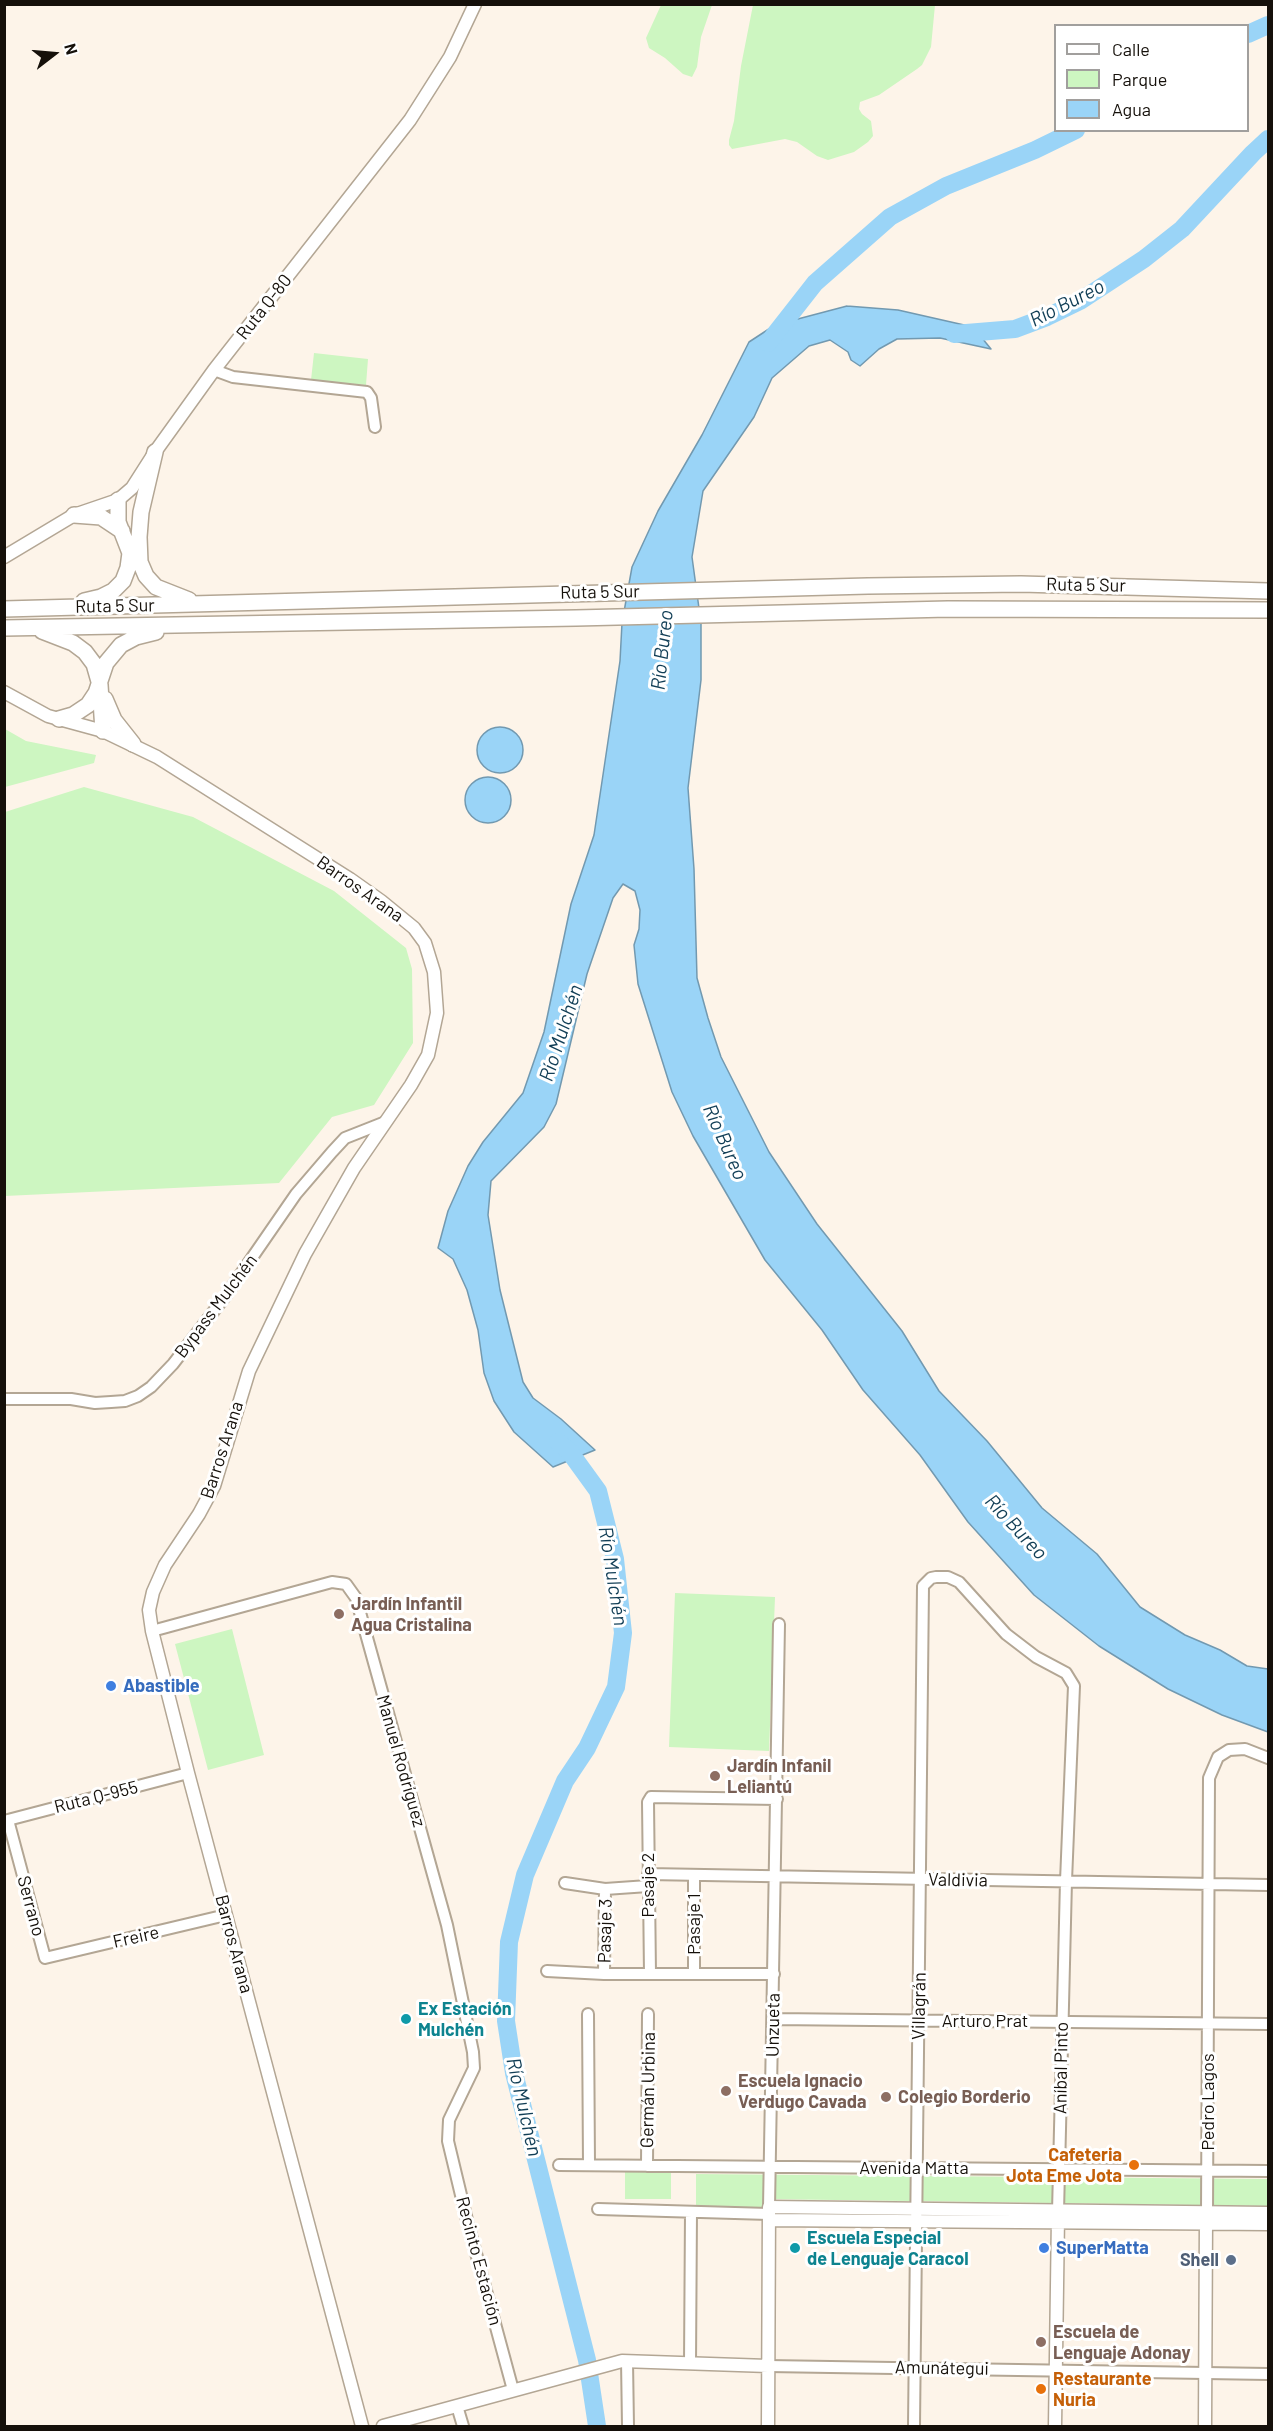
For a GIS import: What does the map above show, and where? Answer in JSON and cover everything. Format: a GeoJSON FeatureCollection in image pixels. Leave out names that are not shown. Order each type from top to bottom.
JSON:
{"type":"FeatureCollection","features":[{"type":"Feature","properties":{"kind":"highway"},"geometry":{"type":"LineString","coordinates":[[154,452],[143,499],[140,562],[150,582],[162,591],[203,605]]}},
{"type":"Feature","properties":{"kind":"highway"},"geometry":{"type":"LineString","coordinates":[[118,500],[134,513],[140,525]]}},
{"type":"Feature","properties":{"kind":"highway"},"geometry":{"type":"LineString","coordinates":[[64,607],[108,594],[123,581],[130,553],[118,517],[118,500]]}},
{"type":"Feature","properties":{"kind":"highway"},"geometry":{"type":"LineString","coordinates":[[74,516],[101,517],[122,531]]}},
{"type":"Feature","properties":{"kind":"highway","name":"Ruta 5 Sur"},"geometry":{"type":"LineString","coordinates":[[4,609],[203,605],[575,592],[1020,584],[1269,591]]}},
{"type":"Feature","properties":{"kind":"highway","name":"Ruta 5 Sur"},"geometry":{"type":"LineString","coordinates":[[4,628],[1032,608],[1269,610]]}},
{"type":"Feature","properties":{"kind":"highway"},"geometry":{"type":"LineString","coordinates":[[59,719],[82,710],[93,698],[106,663],[121,645],[136,637],[186,626]]}},
{"type":"Feature","properties":{"kind":"highway"},"geometry":{"type":"LineString","coordinates":[[25,628],[57,635],[80,647],[94,664],[114,720],[133,744]]}},
{"type":"Feature","properties":{"kind":"highway"},"geometry":{"type":"LineString","coordinates":[[100,684],[103,731]]}},
{"type":"Feature","properties":{"kind":"main road","name":"Ruta Q-80"},"geometry":{"type":"LineString","coordinates":[[4,557],[74,516],[118,500],[132,488],[154,452],[214,370],[410,120],[450,57],[475,4]]}},
{"type":"Feature","properties":{"kind":"main road","name":"Barros Arana"},"geometry":{"type":"LineString","coordinates":[[4,692],[39,712],[103,731],[133,744],[228,800],[366,890],[394,910],[420,936],[432,961],[437,985],[435,1028],[428,1055],[322,1222],[259,1347],[240,1393],[214,1486],[199,1514],[165,1565],[153,1592],[149,1610],[152,1631],[226,1915],[362,2427]]}},
{"type":"Feature","properties":{"kind":"main road"},"geometry":{"type":"LineString","coordinates":[[769,2214],[1206,2218],[1269,2213]]}},
{"type":"Feature","properties":{"kind":"main road","name":"Unzueta"},"geometry":{"type":"LineString","coordinates":[[768,2427],[769,2214]]}},
{"type":"Feature","properties":{"kind":"main road","name":"Aníbal Pinto"},"geometry":{"type":"LineString","coordinates":[[1055,2427],[1058,2217]]}},
{"type":"Feature","properties":{"kind":"main road"},"geometry":{"type":"LineString","coordinates":[[1206,2218],[1269,2224]]}},
{"type":"Feature","properties":{"kind":"main road","name":"Pedro Lagos"},"geometry":{"type":"LineString","coordinates":[[1205,2427],[1206,2218]]}},
{"type":"Feature","properties":{"kind":"main road","name":"Amunátegui"},"geometry":{"type":"LineString","coordinates":[[383,2427],[548,2380],[621,2362],[768,2366]]}},
{"type":"Feature","properties":{"kind":"street"},"geometry":{"type":"LineString","coordinates":[[214,370],[233,376],[366,392],[371,398],[375,427]]}},
{"type":"Feature","properties":{"kind":"street","name":"Bypass Mulchén"},"geometry":{"type":"LineString","coordinates":[[4,1399],[71,1399],[95,1403],[111,1402],[132,1398],[151,1387],[173,1364],[227,1294],[296,1194],[332,1152],[345,1138],[383,1123]]}},
{"type":"Feature","properties":{"kind":"street","name":"Aníbal Pinto"},"geometry":{"type":"LineString","coordinates":[[923,1586],[931,1578],[936,1577],[948,1577],[959,1582],[1006,1634],[1036,1657],[1062,1670],[1074,1686],[1066,1881],[1058,2217]]}},
{"type":"Feature","properties":{"kind":"street","name":"Manuel Rodríguez"},"geometry":{"type":"LineString","coordinates":[[152,1631],[332,1582],[346,1584],[356,1598],[447,1925],[474,2052],[474,2068],[449,2120],[447,2132]]}},
{"type":"Feature","properties":{"kind":"street","name":"Villagrán"},"geometry":{"type":"LineString","coordinates":[[914,2427],[923,1586]]}},
{"type":"Feature","properties":{"kind":"street","name":"Unzueta"},"geometry":{"type":"LineString","coordinates":[[769,2214],[779,1624]]}},
{"type":"Feature","properties":{"kind":"street","name":"Pedro Lagos"},"geometry":{"type":"LineString","coordinates":[[1206,2218],[1209,1778],[1218,1757],[1229,1750],[1245,1749],[1269,1758]]}},
{"type":"Feature","properties":{"kind":"street","name":"Ruta Q-955"},"geometry":{"type":"LineString","coordinates":[[6,1820],[189,1773]]}},
{"type":"Feature","properties":{"kind":"street","name":"Pasaje 2"},"geometry":{"type":"LineString","coordinates":[[650,1974],[648,1802],[651,1797],[777,1800]]}},
{"type":"Feature","properties":{"kind":"street","name":"Serrano"},"geometry":{"type":"LineString","coordinates":[[6,1820],[45,1958]]}},
{"type":"Feature","properties":{"kind":"street","name":"Valdivia"},"geometry":{"type":"LineString","coordinates":[[648,1874],[1269,1885]]}},
{"type":"Feature","properties":{"kind":"street","name":"Pasaje 1"},"geometry":{"type":"LineString","coordinates":[[694,1875],[694,1974]]}},
{"type":"Feature","properties":{"kind":"street"},"geometry":{"type":"LineString","coordinates":[[565,1883],[605,1889],[648,1886]]}},
{"type":"Feature","properties":{"kind":"street","name":"Pasaje 3"},"geometry":{"type":"LineString","coordinates":[[604,1974],[605,1889]]}},
{"type":"Feature","properties":{"kind":"street","name":"Freire"},"geometry":{"type":"LineString","coordinates":[[45,1958],[226,1915]]}},
{"type":"Feature","properties":{"kind":"street"},"geometry":{"type":"LineString","coordinates":[[547,1971],[604,1974],[774,1974]]}},
{"type":"Feature","properties":{"kind":"street"},"geometry":{"type":"LineString","coordinates":[[588,2014],[589,2165]]}},
{"type":"Feature","properties":{"kind":"street","name":"Germán Urbina"},"geometry":{"type":"LineString","coordinates":[[647,2166],[648,2014]]}},
{"type":"Feature","properties":{"kind":"street","name":"Arturo Prat"},"geometry":{"type":"LineString","coordinates":[[773,2019],[1269,2024]]}},
{"type":"Feature","properties":{"kind":"street","name":"Recinto Estación"},"geometry":{"type":"LineString","coordinates":[[447,2132],[467,2220],[513,2390]]}},
{"type":"Feature","properties":{"kind":"street","name":"Avenida Matta"},"geometry":{"type":"LineString","coordinates":[[559,2165],[1269,2171]]}},
{"type":"Feature","properties":{"kind":"street"},"geometry":{"type":"LineString","coordinates":[[598,2209],[769,2214]]}},
{"type":"Feature","properties":{"kind":"street"},"geometry":{"type":"LineString","coordinates":[[690,2363],[691,2212]]}},
{"type":"Feature","properties":{"kind":"street"},"geometry":{"type":"LineString","coordinates":[[621,2362],[628,2427]]}},
{"type":"Feature","properties":{"kind":"street","name":"Amunátegui"},"geometry":{"type":"LineString","coordinates":[[768,2366],[1269,2374]]}},
{"type":"Feature","properties":{"kind":"street"},"geometry":{"type":"LineString","coordinates":[[457,2406],[463,2427]]}},
{"type":"Feature","properties":{"kind":"green space"},"geometry":{"type":"Polygon","coordinates":[[[661,5],[712,5],[701,37],[697,67],[692,77],[683,74],[649,48],[646,38],[661,5]]]}},
{"type":"Feature","properties":{"kind":"green space"},"geometry":{"type":"Polygon","coordinates":[[[753,5],[935,5],[931,47],[922,65],[917,69],[879,95],[860,102],[859,109],[871,121],[873,136],[854,152],[828,160],[817,156],[797,142],[785,139],[732,149],[729,140],[753,5]]]}},
{"type":"Feature","properties":{"kind":"green space"},"geometry":{"type":"Polygon","coordinates":[[[314,353],[368,359],[366,385],[311,380],[314,353]]]}},
{"type":"Feature","properties":{"kind":"green space"},"geometry":{"type":"Polygon","coordinates":[[[5,729],[26,741],[96,755],[94,763],[5,787],[5,729]]]}},
{"type":"Feature","properties":{"kind":"green space"},"geometry":{"type":"Polygon","coordinates":[[[84,787],[193,817],[334,891],[406,948],[412,969],[413,1043],[374,1105],[332,1117],[279,1183],[5,1196],[5,812],[84,787]]]}},
{"type":"Feature","properties":{"kind":"green space"},"geometry":{"type":"Polygon","coordinates":[[[675,1593],[775,1597],[769,1751],[669,1747],[675,1593]]]}},
{"type":"Feature","properties":{"kind":"green space"},"geometry":{"type":"Polygon","coordinates":[[[232,1629],[264,1755],[208,1770],[175,1644],[232,1629]]]}},
{"type":"Feature","properties":{"kind":"green space"},"geometry":{"type":"Polygon","coordinates":[[[625,2171],[671,2171],[671,2199],[625,2199],[625,2171]]]}},
{"type":"Feature","properties":{"kind":"green space"},"geometry":{"type":"Polygon","coordinates":[[[696,2174],[1268,2179],[1268,2206],[763,2199],[763,2208],[696,2207],[696,2174]]]}},
{"type":"Feature","properties":{"kind":"water"},"geometry":{"type":"Polygon","coordinates":[[[847,306],[898,310],[973,327],[991,349],[940,338],[897,339],[879,349],[860,366],[851,360],[848,352],[830,340],[809,346],[772,378],[754,417],[703,491],[692,557],[701,623],[701,680],[688,788],[694,869],[697,978],[708,1018],[721,1057],[769,1152],[817,1224],[902,1331],[939,1391],[987,1441],[1042,1508],[1097,1554],[1140,1607],[1185,1635],[1220,1650],[1247,1666],[1268,1669],[1268,1732],[1222,1715],[1168,1689],[1099,1646],[1034,1595],[968,1522],[920,1455],[863,1390],[822,1330],[765,1260],[693,1136],[672,1092],[638,984],[634,945],[639,929],[640,910],[635,891],[623,884],[613,898],[587,974],[556,1104],[544,1127],[491,1181],[488,1215],[500,1290],[523,1382],[533,1398],[561,1419],[595,1450],[553,1467],[514,1432],[494,1401],[484,1373],[478,1330],[467,1290],[453,1259],[438,1248],[448,1211],[468,1166],[483,1142],[523,1093],[544,1032],[571,904],[594,835],[620,661],[622,623],[632,567],[658,511],[702,435],[749,342],[775,325],[847,306]]]}},
{"type":"Feature","properties":{"kind":"water"},"geometry":{"type":"Polygon","coordinates":[[[500,727],[516,734],[523,750],[516,766],[500,773],[484,766],[477,750],[484,734],[500,727]]]}},
{"type":"Feature","properties":{"kind":"water"},"geometry":{"type":"Polygon","coordinates":[[[488,777],[504,784],[511,800],[504,816],[488,823],[472,816],[465,800],[472,784],[488,777]]]}},
{"type":"Feature","properties":{"kind":"waterway","name":"Río Bureo"},"geometry":{"type":"LineString","coordinates":[[1249,34],[1268,25]]}},
{"type":"Feature","properties":{"kind":"waterway","name":"Río Bureo"},"geometry":{"type":"LineString","coordinates":[[768,343],[815,283],[890,217],[946,186],[1035,150],[1072,132]]}},
{"type":"Feature","properties":{"kind":"waterway","name":"Río Bureo"},"geometry":{"type":"LineString","coordinates":[[954,334],[1015,329],[1080,301],[1144,259],[1182,229],[1268,139]]}},
{"type":"Feature","properties":{"kind":"waterway","name":"Río Mulchén"},"geometry":{"type":"LineString","coordinates":[[558,1442],[569,1451],[598,1491],[615,1559],[623,1633],[616,1687],[587,1748],[565,1781],[525,1875],[509,1942],[506,2021],[514,2073],[587,2360],[597,2426]]}},
{"type":"Feature","properties":{"kind":"place","name":"Jardín Infantil Agua Cristalina"},"geometry":{"type":"Point","coordinates":[339,1614]}},
{"type":"Feature","properties":{"kind":"place","name":"Abastible"},"geometry":{"type":"Point","coordinates":[111,1686]}},
{"type":"Feature","properties":{"kind":"place","name":"Jardín Infanil Leliantú"},"geometry":{"type":"Point","coordinates":[715,1776]}},
{"type":"Feature","properties":{"kind":"place","name":"Ex Estación Mulchén"},"geometry":{"type":"Point","coordinates":[406,2019]}},
{"type":"Feature","properties":{"kind":"place","name":"Escuela Ignacio Verdugo Cavada"},"geometry":{"type":"Point","coordinates":[726,2091]}},
{"type":"Feature","properties":{"kind":"place","name":"Colegio Borderio"},"geometry":{"type":"Point","coordinates":[886,2097]}},
{"type":"Feature","properties":{"kind":"place","name":"Cafeteria Jota Eme Jota"},"geometry":{"type":"Point","coordinates":[1134,2165]}},
{"type":"Feature","properties":{"kind":"place","name":"Escuela Especial de Lenguaje Caracol"},"geometry":{"type":"Point","coordinates":[795,2248]}},
{"type":"Feature","properties":{"kind":"place","name":"SuperMatta"},"geometry":{"type":"Point","coordinates":[1044,2248]}},
{"type":"Feature","properties":{"kind":"place","name":"Shell"},"geometry":{"type":"Point","coordinates":[1231,2260]}},
{"type":"Feature","properties":{"kind":"place","name":"Escuela de Lenguaje Adonay"},"geometry":{"type":"Point","coordinates":[1041,2342]}},
{"type":"Feature","properties":{"kind":"place","name":"Restaurante Nuria"},"geometry":{"type":"Point","coordinates":[1041,2389]}}]}
